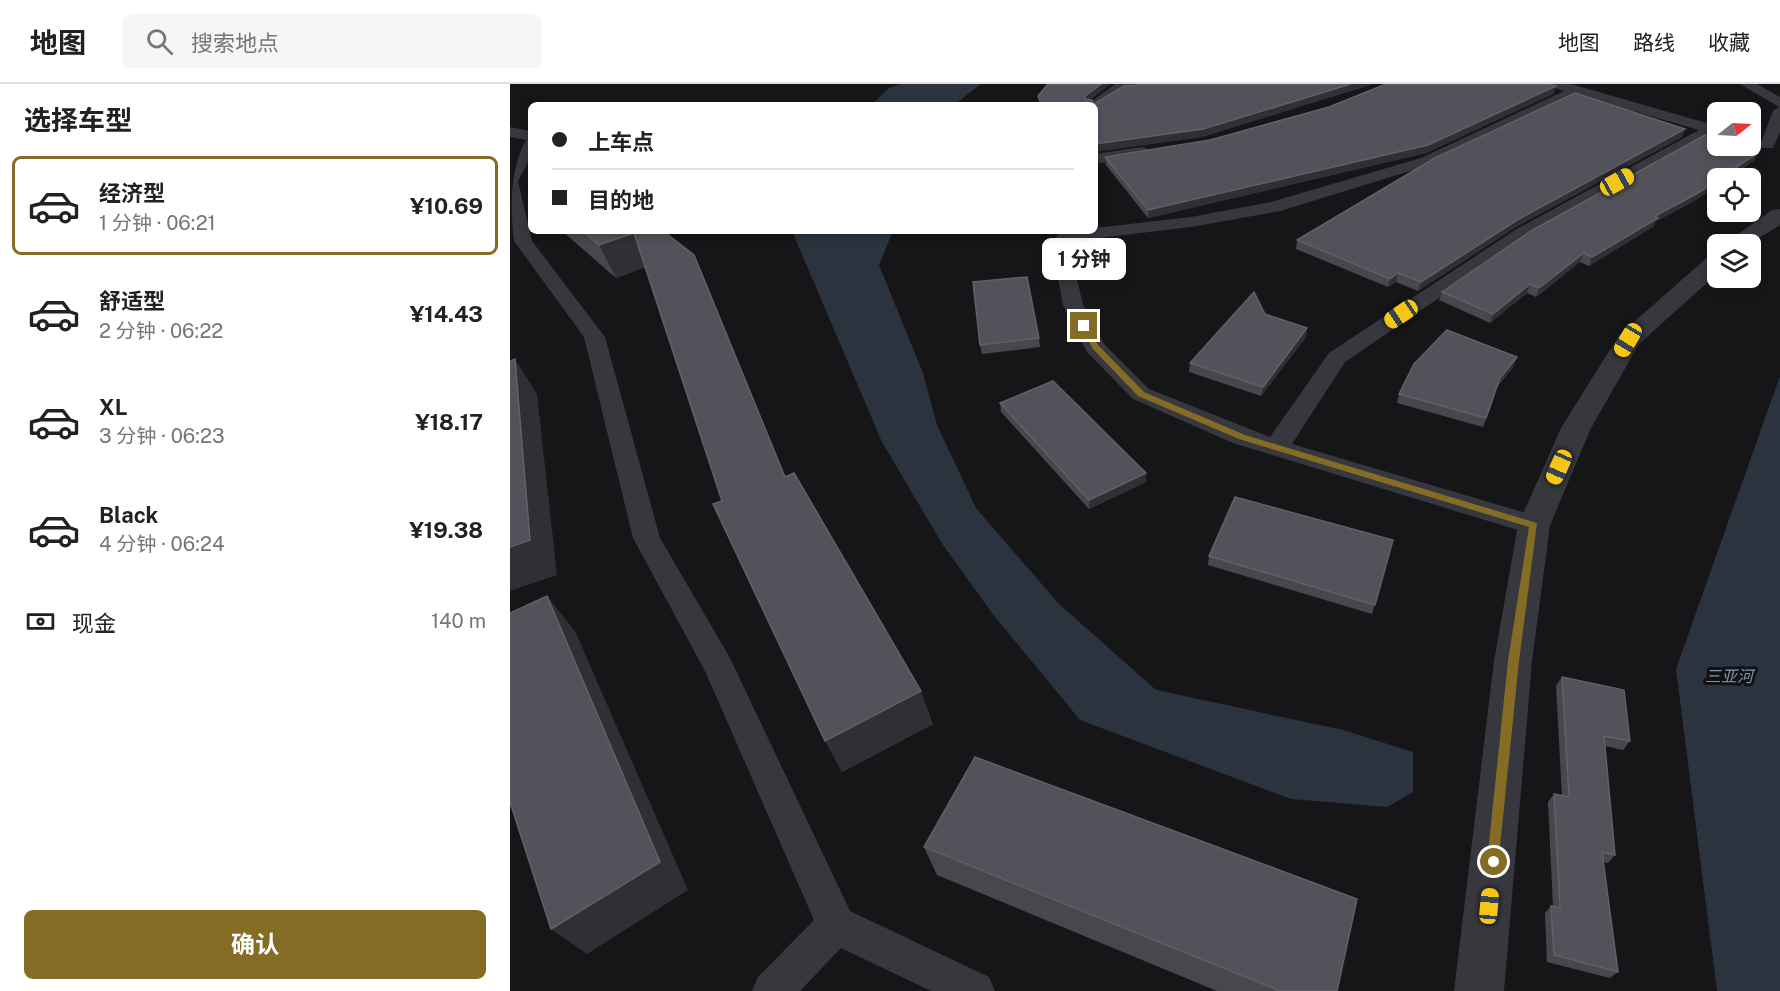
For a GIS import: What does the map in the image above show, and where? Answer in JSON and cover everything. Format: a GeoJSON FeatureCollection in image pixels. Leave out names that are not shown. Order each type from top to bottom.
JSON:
{"type":"FeatureCollection","features":[{"type":"Feature","properties":{"kind":"street"},"geometry":{"type":"LineString","coordinates":[[1751,234],[1780,215]]}},
{"type":"Feature","properties":{"kind":"street"},"geometry":{"type":"LineString","coordinates":[[1479,991],[1513,661],[1534,525],[1576,428],[1628,340],[1707,270]]}},
{"type":"Feature","properties":{"kind":"lane"},"geometry":{"type":"LineString","coordinates":[[1556,84],[1707,128]]}},
{"type":"Feature","properties":{"kind":"lane"},"geometry":{"type":"LineString","coordinates":[[1747,84],[1780,103]]}},
{"type":"Feature","properties":{"kind":"lane"},"geometry":{"type":"LineString","coordinates":[[1098,103],[1126,86]]}},
{"type":"Feature","properties":{"kind":"lane"},"geometry":{"type":"LineString","coordinates":[[1098,230],[1222,217],[1274,207],[1339,189],[1427,161],[1577,90]]}},
{"type":"Feature","properties":{"kind":"lane"},"geometry":{"type":"LineString","coordinates":[[1774,147],[1780,111]]}},
{"type":"Feature","properties":{"kind":"lane"},"geometry":{"type":"LineString","coordinates":[[510,132],[528,135]]}},
{"type":"Feature","properties":{"kind":"lane"},"geometry":{"type":"LineString","coordinates":[[1279,447],[1282,438],[1337,358],[1521,234],[1707,134]]}},
{"type":"Feature","properties":{"kind":"lane"},"geometry":{"type":"LineString","coordinates":[[528,148],[510,181],[523,241],[594,337],[647,538],[719,667],[836,925],[975,991]]}},
{"type":"Feature","properties":{"kind":"lane"},"geometry":{"type":"LineString","coordinates":[[1098,159],[1161,149]]}},
{"type":"Feature","properties":{"kind":"lane"},"geometry":{"type":"LineString","coordinates":[[1065,234],[1064,262],[1073,305],[1095,347],[1141,394],[1242,437],[1534,525]]}},
{"type":"Feature","properties":{"kind":"lane"},"geometry":{"type":"LineString","coordinates":[[772,991],[836,925]]}},
{"type":"Feature","properties":{"kind":"water"},"geometry":{"type":"Polygon","coordinates":[[[901,84],[981,84],[958,102],[874,102],[889,88],[901,84]]]}},
{"type":"Feature","properties":{"kind":"water"},"geometry":{"type":"Polygon","coordinates":[[[793,234],[892,234],[879,265],[923,373],[937,425],[976,508],[1058,603],[1156,690],[1343,730],[1413,752],[1413,792],[1387,807],[1291,799],[1080,720],[992,613],[943,545],[882,442],[793,234]]]}},
{"type":"Feature","properties":{"kind":"water","name":"三亚河"},"geometry":{"type":"Polygon","coordinates":[[[1780,376],[1780,991],[1717,991],[1676,669],[1780,376]]]}},
{"type":"Feature","properties":{"kind":"building"},"geometry":{"type":"Polygon","coordinates":[[[1048,84],[1101,84],[1085,96],[1085,99],[1093,102],[1040,102],[1038,96],[1048,84]]]}},
{"type":"Feature","properties":{"kind":"building"},"geometry":{"type":"Polygon","coordinates":[[[1149,84],[1351,84],[1203,129],[1098,144],[1097,102],[1124,86],[1149,84]]]}},
{"type":"Feature","properties":{"kind":"building"},"geometry":{"type":"Polygon","coordinates":[[[1386,84],[1549,84],[1556,86],[1428,145],[1148,210],[1105,157],[1210,140],[1329,107],[1386,84]]]}},
{"type":"Feature","properties":{"kind":"building"},"geometry":{"type":"Polygon","coordinates":[[[1575,93],[1685,129],[1517,220],[1421,282],[1398,273],[1390,279],[1297,240],[1435,158],[1575,93]]]}},
{"type":"Feature","properties":{"kind":"building"},"geometry":{"type":"Polygon","coordinates":[[[1705,135],[1707,136],[1707,156],[1753,156],[1735,168],[1707,168],[1707,187],[1655,216],[1658,218],[1592,257],[1584,253],[1539,288],[1530,284],[1493,314],[1442,292],[1531,231],[1705,135]]]}},
{"type":"Feature","properties":{"kind":"building"},"geometry":{"type":"Polygon","coordinates":[[[586,234],[631,234],[599,245],[586,234]]]}},
{"type":"Feature","properties":{"kind":"building"},"geometry":{"type":"Polygon","coordinates":[[[634,234],[667,234],[694,255],[785,477],[794,473],[921,691],[825,741],[713,504],[722,501],[634,234]]]}},
{"type":"Feature","properties":{"kind":"building"},"geometry":{"type":"Polygon","coordinates":[[[1027,277],[1039,338],[980,345],[973,282],[1027,277]]]}},
{"type":"Feature","properties":{"kind":"building"},"geometry":{"type":"Polygon","coordinates":[[[1254,292],[1265,314],[1307,328],[1263,387],[1190,363],[1254,292]]]}},
{"type":"Feature","properties":{"kind":"building"},"geometry":{"type":"Polygon","coordinates":[[[1447,330],[1517,357],[1500,378],[1486,418],[1399,394],[1414,364],[1447,330]]]}},
{"type":"Feature","properties":{"kind":"building"},"geometry":{"type":"Polygon","coordinates":[[[515,359],[530,540],[510,547],[510,361],[515,359]]]}},
{"type":"Feature","properties":{"kind":"building"},"geometry":{"type":"Polygon","coordinates":[[[1053,381],[1146,473],[1089,500],[1000,403],[1053,381]]]}},
{"type":"Feature","properties":{"kind":"building"},"geometry":{"type":"Polygon","coordinates":[[[1235,497],[1393,540],[1375,605],[1209,556],[1235,497]]]}},
{"type":"Feature","properties":{"kind":"building"},"geometry":{"type":"Polygon","coordinates":[[[547,596],[660,862],[551,929],[510,802],[510,613],[547,596]]]}},
{"type":"Feature","properties":{"kind":"building"},"geometry":{"type":"Polygon","coordinates":[[[1562,677],[1624,690],[1630,741],[1604,736],[1615,855],[1602,852],[1618,972],[1554,955],[1551,906],[1560,908],[1554,794],[1569,797],[1562,677]]]}},
{"type":"Feature","properties":{"kind":"building"},"geometry":{"type":"Polygon","coordinates":[[[975,757],[1357,899],[1337,991],[1280,991],[924,847],[975,757]]]}},
{"type":"Feature","properties":{"kind":"route"},"geometry":{"type":"LineString","coordinates":[[1084,326],[1095,347],[1141,394],[1242,437],[1534,525],[1513,661],[1494,862]]}}]}
